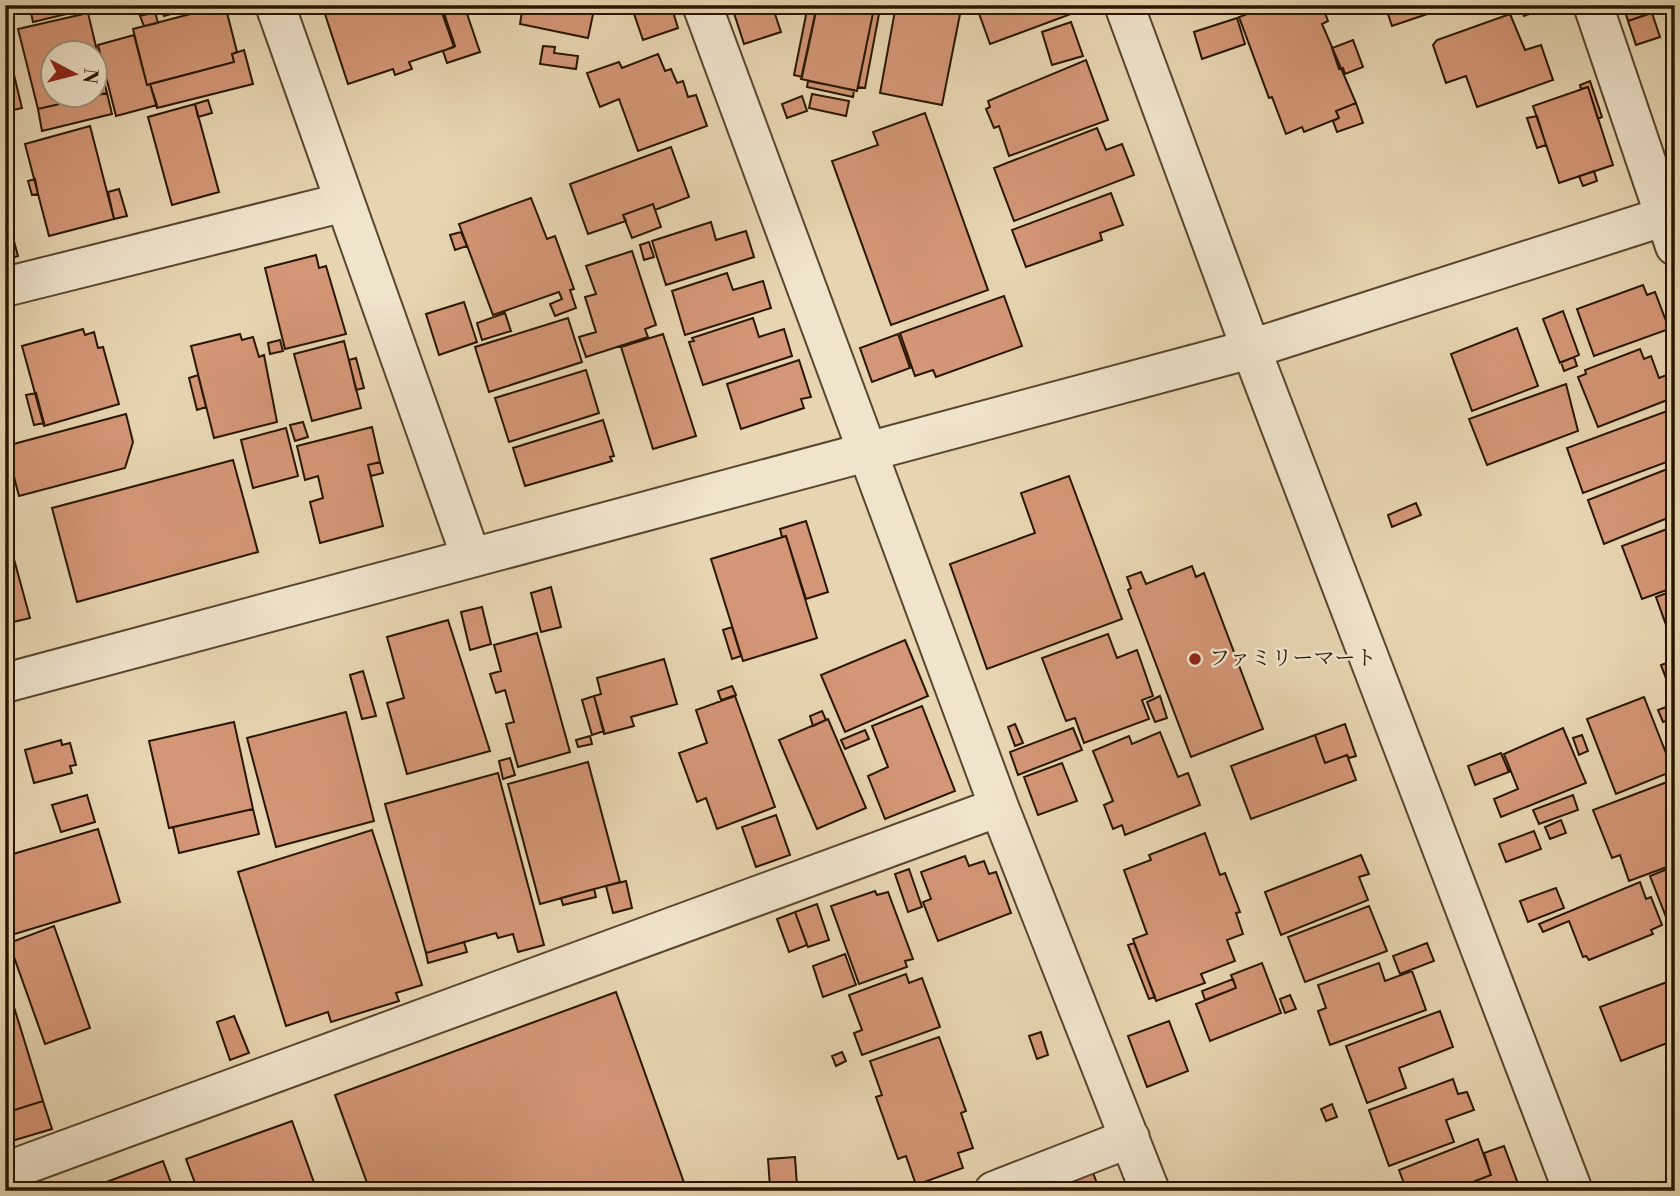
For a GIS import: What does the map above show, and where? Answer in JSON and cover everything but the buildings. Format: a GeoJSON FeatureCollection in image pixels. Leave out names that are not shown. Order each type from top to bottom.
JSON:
{"type":"FeatureCollection","features":[{"type":"Feature","properties":{"kind":"street"},"geometry":{"type":"LineString","coordinates":[[275,5],[471,557]]}},
{"type":"Feature","properties":{"kind":"street"},"geometry":{"type":"LineString","coordinates":[[702,5],[999,807],[1150,1191]]}},
{"type":"Feature","properties":{"kind":"street"},"geometry":{"type":"LineString","coordinates":[[1124,5],[1251,349],[1573,1191]]}},
{"type":"Feature","properties":{"kind":"street"},"geometry":{"type":"LineString","coordinates":[[5,683],[1251,349],[1671,225],[1593,5]]}},
{"type":"Feature","properties":{"kind":"street"},"geometry":{"type":"LineString","coordinates":[[5,287],[345,202]]}},
{"type":"Feature","properties":{"kind":"street"},"geometry":{"type":"LineString","coordinates":[[5,1172],[999,807]]}},
{"type":"Feature","properties":{"kind":"street"},"geometry":{"type":"LineString","coordinates":[[994,1191],[1130,1138]]}},
{"type":"Feature","properties":{"kind":"place","name":"ファミリーマート"},"geometry":{"type":"Point","coordinates":[1195,659]}}]}
